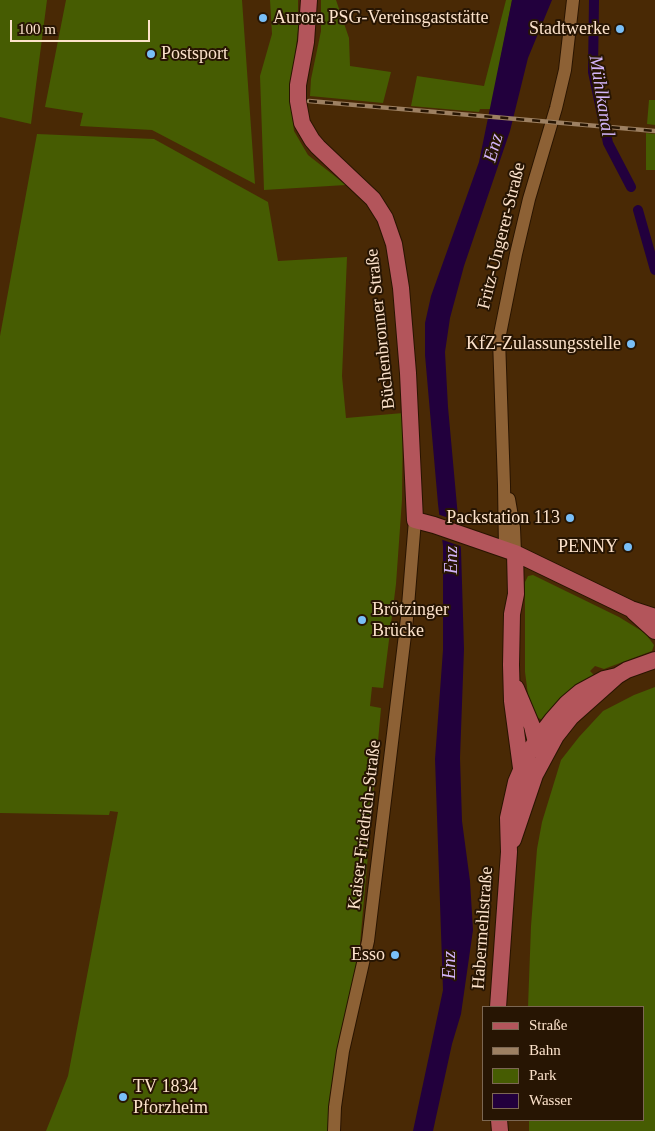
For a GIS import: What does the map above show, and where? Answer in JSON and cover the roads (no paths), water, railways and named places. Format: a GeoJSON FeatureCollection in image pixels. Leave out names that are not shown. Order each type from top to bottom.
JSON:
{"type":"FeatureCollection","features":[{"type":"Feature","properties":{"kind":"main road","name":"Büchenbronner Straße"},"geometry":{"type":"LineString","coordinates":[[309,0],[306,42],[298,85],[298,101],[302,123],[318,147],[373,199],[385,218],[394,244],[401,288],[411,410],[415,520]]}},
{"type":"Feature","properties":{"kind":"main road"},"geometry":{"type":"LineString","coordinates":[[415,520],[433,524],[510,551],[631,609],[655,617]]}},
{"type":"Feature","properties":{"kind":"main road","name":"Fritz-Ungerer-Straße"},"geometry":{"type":"LineString","coordinates":[[510,551],[506,594],[512,614],[512,701],[528,772]]}},
{"type":"Feature","properties":{"kind":"main road"},"geometry":{"type":"LineString","coordinates":[[631,609],[655,631]]}},
{"type":"Feature","properties":{"kind":"main road","name":"Habermehlstraße"},"geometry":{"type":"LineString","coordinates":[[498,1006],[509,852],[508,818],[511,799],[528,772],[571,717],[617,676],[627,670],[655,660]]}},
{"type":"Feature","properties":{"kind":"main road","name":"Habermehlstraße"},"geometry":{"type":"LineString","coordinates":[[528,772],[536,741],[562,708],[580,692],[604,679],[617,676]]}},
{"type":"Feature","properties":{"kind":"main road","name":"Fritz-Ungerer-Straße"},"geometry":{"type":"LineString","coordinates":[[512,679],[536,741]]}},
{"type":"Feature","properties":{"kind":"street","name":"Fritz-Ungerer-Straße"},"geometry":{"type":"LineString","coordinates":[[510,551],[504,485],[499,339],[529,200],[565,70],[573,0]]}},
{"type":"Feature","properties":{"kind":"street","name":"Kaiser-Friedrich-Straße"},"geometry":{"type":"LineString","coordinates":[[334,1131],[334,1108],[343,1051],[368,941],[407,618],[415,520]]}},
{"type":"Feature","properties":{"kind":"water","name":"Enz"},"geometry":{"type":"Polygon","coordinates":[[[512,0],[552,0],[528,58],[510,131],[464,266],[450,318],[445,352],[461,550],[464,649],[460,758],[462,821],[470,881],[473,930],[461,1014],[452,1044],[433,1131],[413,1131],[443,990],[435,759],[443,650],[443,546],[425,355],[425,323],[431,296],[479,162],[512,0]]]}},
{"type":"Feature","properties":{"kind":"waterway","name":"Mühlkanal"},"geometry":{"type":"LineString","coordinates":[[594,0],[593,72],[608,143],[631,187]]}},
{"type":"Feature","properties":{"kind":"waterway","name":"Mühlkanal"},"geometry":{"type":"LineString","coordinates":[[638,210],[655,270]]}},
{"type":"Feature","properties":{"kind":"railway"},"geometry":{"type":"LineString","coordinates":[[309,101],[655,131]]}},
{"type":"Feature","properties":{"kind":"place","name":"Aurora PSG-Vereinsgaststätte"},"geometry":{"type":"Point","coordinates":[263,18]}},
{"type":"Feature","properties":{"kind":"place","name":"Stadtwerke"},"geometry":{"type":"Point","coordinates":[620,29]}},
{"type":"Feature","properties":{"kind":"place","name":"Postsport"},"geometry":{"type":"Point","coordinates":[151,54]}},
{"type":"Feature","properties":{"kind":"place","name":"KfZ-Zulassungsstelle"},"geometry":{"type":"Point","coordinates":[631,344]}},
{"type":"Feature","properties":{"kind":"place","name":"Packstation 113"},"geometry":{"type":"Point","coordinates":[570,518]}},
{"type":"Feature","properties":{"kind":"place","name":"PENNY"},"geometry":{"type":"Point","coordinates":[628,547]}},
{"type":"Feature","properties":{"kind":"place","name":"Brötzinger Brücke"},"geometry":{"type":"Point","coordinates":[362,620]}},
{"type":"Feature","properties":{"kind":"place","name":"Esso"},"geometry":{"type":"Point","coordinates":[395,955]}},
{"type":"Feature","properties":{"kind":"place","name":"TV 1834 Pforzheim"},"geometry":{"type":"Point","coordinates":[123,1097]}}]}
